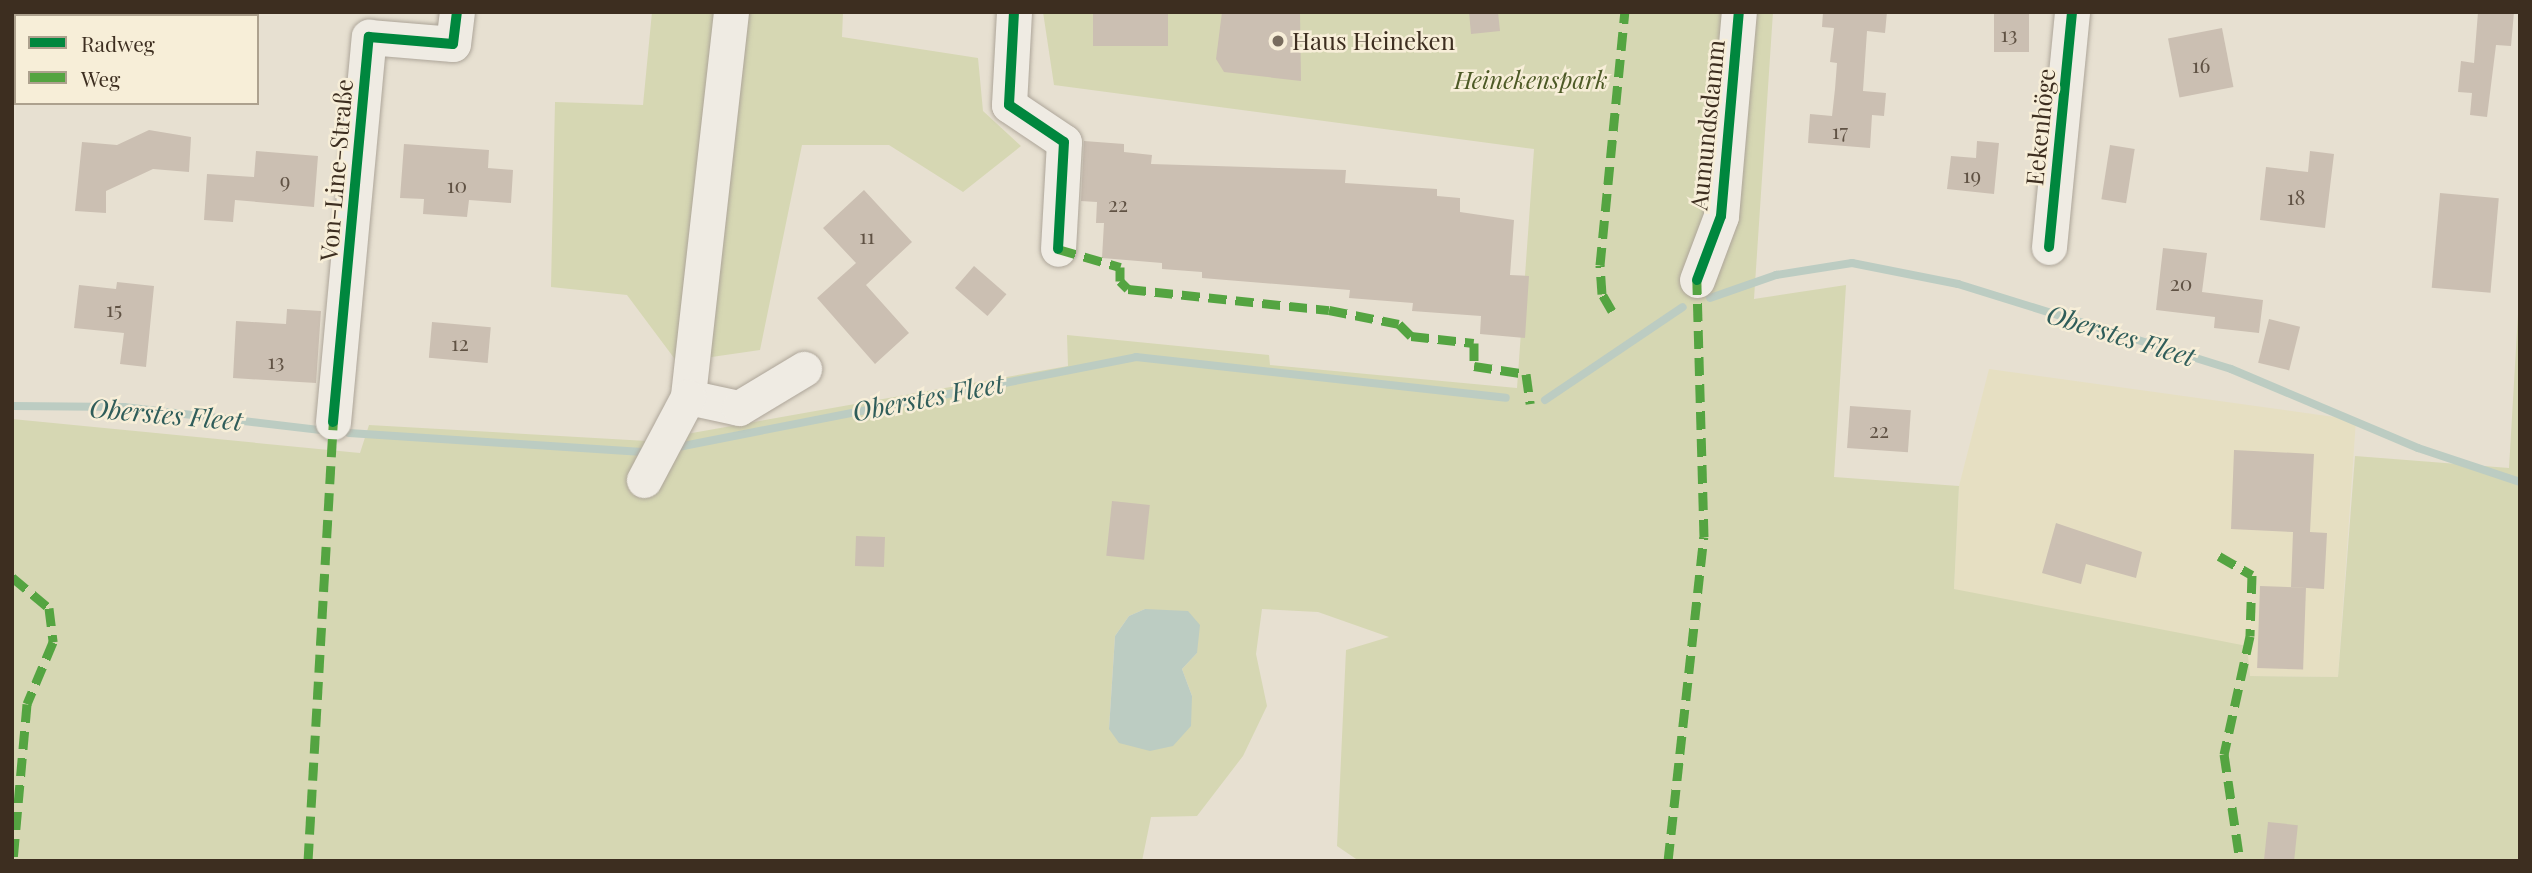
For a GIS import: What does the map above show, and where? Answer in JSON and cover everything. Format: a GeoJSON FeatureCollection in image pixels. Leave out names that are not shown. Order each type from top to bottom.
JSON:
{"type":"FeatureCollection","features":[{"type":"Feature","properties":{"kind":"street","name":"Von-Line-Straße"},"geometry":{"type":"LineString","coordinates":[[333,422],[369,37],[453,44],[457,12]]}},
{"type":"Feature","properties":{"kind":"street"},"geometry":{"type":"LineString","coordinates":[[654,460],[688,397],[731,12]]}},
{"type":"Feature","properties":{"kind":"street"},"geometry":{"type":"LineString","coordinates":[[1014,12],[1009,105],[1064,142],[1058,249]]}},
{"type":"Feature","properties":{"kind":"street","name":"Aumundsdamm"},"geometry":{"type":"LineString","coordinates":[[1697,280],[1721,216],[1739,12]]}},
{"type":"Feature","properties":{"kind":"street","name":"Eekenhöge"},"geometry":{"type":"LineString","coordinates":[[2049,247],[2073,12]]}},
{"type":"Feature","properties":{"kind":"street"},"geometry":{"type":"LineString","coordinates":[[688,397],[739,408],[804,369]]}},
{"type":"Feature","properties":{"kind":"shaded area"},"geometry":{"type":"Polygon","coordinates":[[[1989,369],[2356,420],[2338,677],[2250,676],[1954,589],[1959,486],[1989,369]]]}},
{"type":"Feature","properties":{"kind":"shaded area"},"geometry":{"type":"Polygon","coordinates":[[[1145,609],[1188,611],[1200,625],[1197,653],[1182,669],[1192,696],[1191,726],[1173,746],[1150,751],[1119,743],[1109,729],[1115,636],[1129,616],[1145,609]]]}},
{"type":"Feature","properties":{"kind":"green space"},"geometry":{"type":"Polygon","coordinates":[[[652,12],[843,12],[842,37],[978,58],[983,111],[1021,146],[963,192],[889,145],[802,145],[760,350],[677,362],[627,295],[551,287],[555,102],[643,105],[652,12]]]}},
{"type":"Feature","properties":{"kind":"green space","name":"Heinekenspark"},"geometry":{"type":"Polygon","coordinates":[[[1043,12],[1773,12],[1754,299],[1846,285],[1834,477],[1959,486],[1954,589],[2247,646],[2250,676],[2338,677],[2355,456],[2509,468],[2520,280],[2520,861],[1359,861],[1337,846],[1346,650],[1389,637],[1318,612],[1262,609],[1256,654],[1267,706],[1243,756],[1197,816],[1151,817],[1142,861],[12,861],[12,419],[360,453],[369,425],[647,441],[1068,366],[1067,335],[1269,355],[1270,365],[1517,388],[1534,149],[1054,85],[1043,12]],[[1145,609],[1129,616],[1115,636],[1109,729],[1192,696],[1182,669],[1197,653],[1145,609]]]}},
{"type":"Feature","properties":{"kind":"building"},"geometry":{"type":"Polygon","coordinates":[[[1093,12],[1168,12],[1168,46],[1093,46],[1093,12]]]}},
{"type":"Feature","properties":{"kind":"building","name":"Haus Heineken"},"geometry":{"type":"Polygon","coordinates":[[[1222,12],[1300,12],[1301,81],[1224,72],[1216,59],[1222,12]]]}},
{"type":"Feature","properties":{"kind":"building"},"geometry":{"type":"Polygon","coordinates":[[[1469,12],[1498,12],[1500,31],[1471,34],[1469,12]]]}},
{"type":"Feature","properties":{"kind":"building"},"geometry":{"type":"Polygon","coordinates":[[[1823,12],[1887,12],[1885,33],[1867,31],[1863,91],[1886,93],[1884,116],[1872,115],[1870,148],[1808,143],[1810,114],[1832,116],[1837,63],[1830,62],[1834,28],[1822,27],[1823,12]]]}},
{"type":"Feature","properties":{"kind":"building"},"geometry":{"type":"Polygon","coordinates":[[[1994,12],[2029,12],[2029,52],[1994,52],[1994,12]]]}},
{"type":"Feature","properties":{"kind":"building"},"geometry":{"type":"Polygon","coordinates":[[[2478,12],[2514,12],[2511,46],[2496,45],[2487,117],[2470,115],[2472,93],[2458,92],[2461,61],[2474,63],[2478,12]]]}},
{"type":"Feature","properties":{"kind":"building"},"geometry":{"type":"Polygon","coordinates":[[[2222,28],[2233,87],[2179,97],[2168,38],[2222,28]]]}},
{"type":"Feature","properties":{"kind":"building"},"geometry":{"type":"Polygon","coordinates":[[[149,130],[191,137],[189,172],[153,169],[106,191],[106,213],[75,211],[82,142],[117,145],[149,130]]]}},
{"type":"Feature","properties":{"kind":"building"},"geometry":{"type":"Polygon","coordinates":[[[1084,141],[1124,144],[1124,152],[1152,155],[1151,164],[1346,170],[1345,183],[1437,189],[1437,196],[1460,198],[1460,212],[1514,220],[1510,275],[1529,276],[1525,338],[1480,334],[1481,316],[1412,311],[1413,303],[1349,298],[1350,290],[1202,278],[1202,272],[1162,269],[1162,263],[1102,258],[1104,223],[1096,223],[1097,202],[1081,201],[1084,141]]]}},
{"type":"Feature","properties":{"kind":"building"},"geometry":{"type":"Polygon","coordinates":[[[1977,141],[1999,143],[1994,194],[1947,189],[1951,156],[1976,158],[1977,141]]]}},
{"type":"Feature","properties":{"kind":"building"},"geometry":{"type":"Polygon","coordinates":[[[404,144],[489,150],[488,168],[513,170],[511,203],[469,200],[467,217],[423,214],[424,199],[400,198],[404,144]]]}},
{"type":"Feature","properties":{"kind":"building"},"geometry":{"type":"Polygon","coordinates":[[[2110,145],[2135,149],[2126,203],[2101,199],[2110,145]]]}},
{"type":"Feature","properties":{"kind":"building"},"geometry":{"type":"Polygon","coordinates":[[[256,151],[318,156],[314,207],[235,200],[233,222],[204,220],[207,174],[254,177],[256,151]]]}},
{"type":"Feature","properties":{"kind":"building"},"geometry":{"type":"Polygon","coordinates":[[[2310,151],[2334,154],[2325,228],[2260,220],[2266,167],[2308,172],[2310,151]]]}},
{"type":"Feature","properties":{"kind":"building"},"geometry":{"type":"Polygon","coordinates":[[[864,190],[912,242],[866,285],[909,333],[875,364],[817,298],[856,263],[823,228],[864,190]]]}},
{"type":"Feature","properties":{"kind":"building"},"geometry":{"type":"Polygon","coordinates":[[[2440,193],[2499,198],[2490,293],[2432,288],[2440,193]]]}},
{"type":"Feature","properties":{"kind":"building"},"geometry":{"type":"Polygon","coordinates":[[[2163,248],[2207,253],[2202,292],[2263,300],[2259,333],[2214,328],[2215,317],[2156,310],[2163,248]]]}},
{"type":"Feature","properties":{"kind":"building"},"geometry":{"type":"Polygon","coordinates":[[[974,266],[1006,294],[987,316],[955,288],[974,266]]]}},
{"type":"Feature","properties":{"kind":"building"},"geometry":{"type":"Polygon","coordinates":[[[117,282],[154,286],[146,367],[120,364],[124,333],[74,328],[79,285],[116,289],[117,282]]]}},
{"type":"Feature","properties":{"kind":"building"},"geometry":{"type":"Polygon","coordinates":[[[287,309],[321,311],[316,383],[233,378],[236,321],[286,324],[287,309]]]}},
{"type":"Feature","properties":{"kind":"building"},"geometry":{"type":"Polygon","coordinates":[[[2269,319],[2300,327],[2289,370],[2258,363],[2269,319]]]}},
{"type":"Feature","properties":{"kind":"building"},"geometry":{"type":"Polygon","coordinates":[[[432,322],[491,327],[488,363],[429,358],[432,322]]]}},
{"type":"Feature","properties":{"kind":"building"},"geometry":{"type":"Polygon","coordinates":[[[1850,406],[1911,410],[1908,452],[1847,448],[1850,406]]]}},
{"type":"Feature","properties":{"kind":"building"},"geometry":{"type":"Polygon","coordinates":[[[2234,450],[2314,454],[2310,532],[2327,533],[2324,589],[2291,587],[2293,532],[2231,529],[2234,450]]]}},
{"type":"Feature","properties":{"kind":"building"},"geometry":{"type":"Polygon","coordinates":[[[1112,501],[1150,505],[1144,560],[1106,556],[1112,501]]]}},
{"type":"Feature","properties":{"kind":"building"},"geometry":{"type":"Polygon","coordinates":[[[2056,523],[2142,552],[2136,578],[2086,564],[2081,584],[2042,573],[2056,523]]]}},
{"type":"Feature","properties":{"kind":"building"},"geometry":{"type":"Polygon","coordinates":[[[856,536],[885,537],[884,567],[855,566],[856,536]]]}},
{"type":"Feature","properties":{"kind":"building"},"geometry":{"type":"Polygon","coordinates":[[[2260,586],[2306,588],[2303,670],[2257,668],[2260,586]]]}},
{"type":"Feature","properties":{"kind":"building"},"geometry":{"type":"Polygon","coordinates":[[[2268,822],[2298,825],[2294,861],[2264,861],[2268,822]]]}},
{"type":"Feature","properties":{"kind":"waterway","name":"Oberstes Fleet"},"geometry":{"type":"LineString","coordinates":[[1710,298],[1776,275],[1852,263],[1958,284],[2231,369],[2418,448],[2520,482]]}},
{"type":"Feature","properties":{"kind":"waterway","name":"Oberstes Fleet"},"geometry":{"type":"LineString","coordinates":[[1545,400],[1683,307]]}},
{"type":"Feature","properties":{"kind":"waterway","name":"Oberstes Fleet"},"geometry":{"type":"LineString","coordinates":[[673,448],[1136,357],[1506,398]]}},
{"type":"Feature","properties":{"kind":"waterway","name":"Oberstes Fleet"},"geometry":{"type":"LineString","coordinates":[[12,406],[124,407],[319,430]]}},
{"type":"Feature","properties":{"kind":"waterway","name":"Oberstes Fleet"},"geometry":{"type":"LineString","coordinates":[[349,433],[646,452]]}},
{"type":"Feature","properties":{"kind":"marked path"},"geometry":{"type":"LineString","coordinates":[[1612,311],[1602,294],[1600,265],[1625,12]]}},
{"type":"Feature","properties":{"kind":"marked path"},"geometry":{"type":"LineString","coordinates":[[12,92],[14,75]]}},
{"type":"Feature","properties":{"kind":"marked path"},"geometry":{"type":"LineString","coordinates":[[1058,249],[1120,267],[1120,281],[1128,289],[1329,310],[1399,324],[1411,336],[1474,343],[1474,366],[1526,374],[1530,404]]}},
{"type":"Feature","properties":{"kind":"marked path"},"geometry":{"type":"LineString","coordinates":[[1668,861],[1704,537],[1697,280]]}},
{"type":"Feature","properties":{"kind":"marked path"},"geometry":{"type":"LineString","coordinates":[[308,861],[333,422]]}},
{"type":"Feature","properties":{"kind":"marked path"},"geometry":{"type":"LineString","coordinates":[[2219,556],[2252,575],[2250,636],[2224,754],[2240,861]]}},
{"type":"Feature","properties":{"kind":"marked path"},"geometry":{"type":"LineString","coordinates":[[12,577],[49,608],[53,642],[27,704],[13,861]]}},
{"type":"Feature","properties":{"kind":"cycle path"},"geometry":{"type":"LineString","coordinates":[[333,422],[369,37],[453,44],[457,12]]}},
{"type":"Feature","properties":{"kind":"cycle path"},"geometry":{"type":"LineString","coordinates":[[1014,12],[1009,105],[1064,142],[1058,249]]}},
{"type":"Feature","properties":{"kind":"cycle path"},"geometry":{"type":"LineString","coordinates":[[1697,280],[1721,216],[1739,12]]}},
{"type":"Feature","properties":{"kind":"cycle path"},"geometry":{"type":"LineString","coordinates":[[2049,247],[2072,12]]}},
{"type":"Feature","properties":{"kind":"place","name":"Haus Heineken"},"geometry":{"type":"Point","coordinates":[1278,41]}}]}
